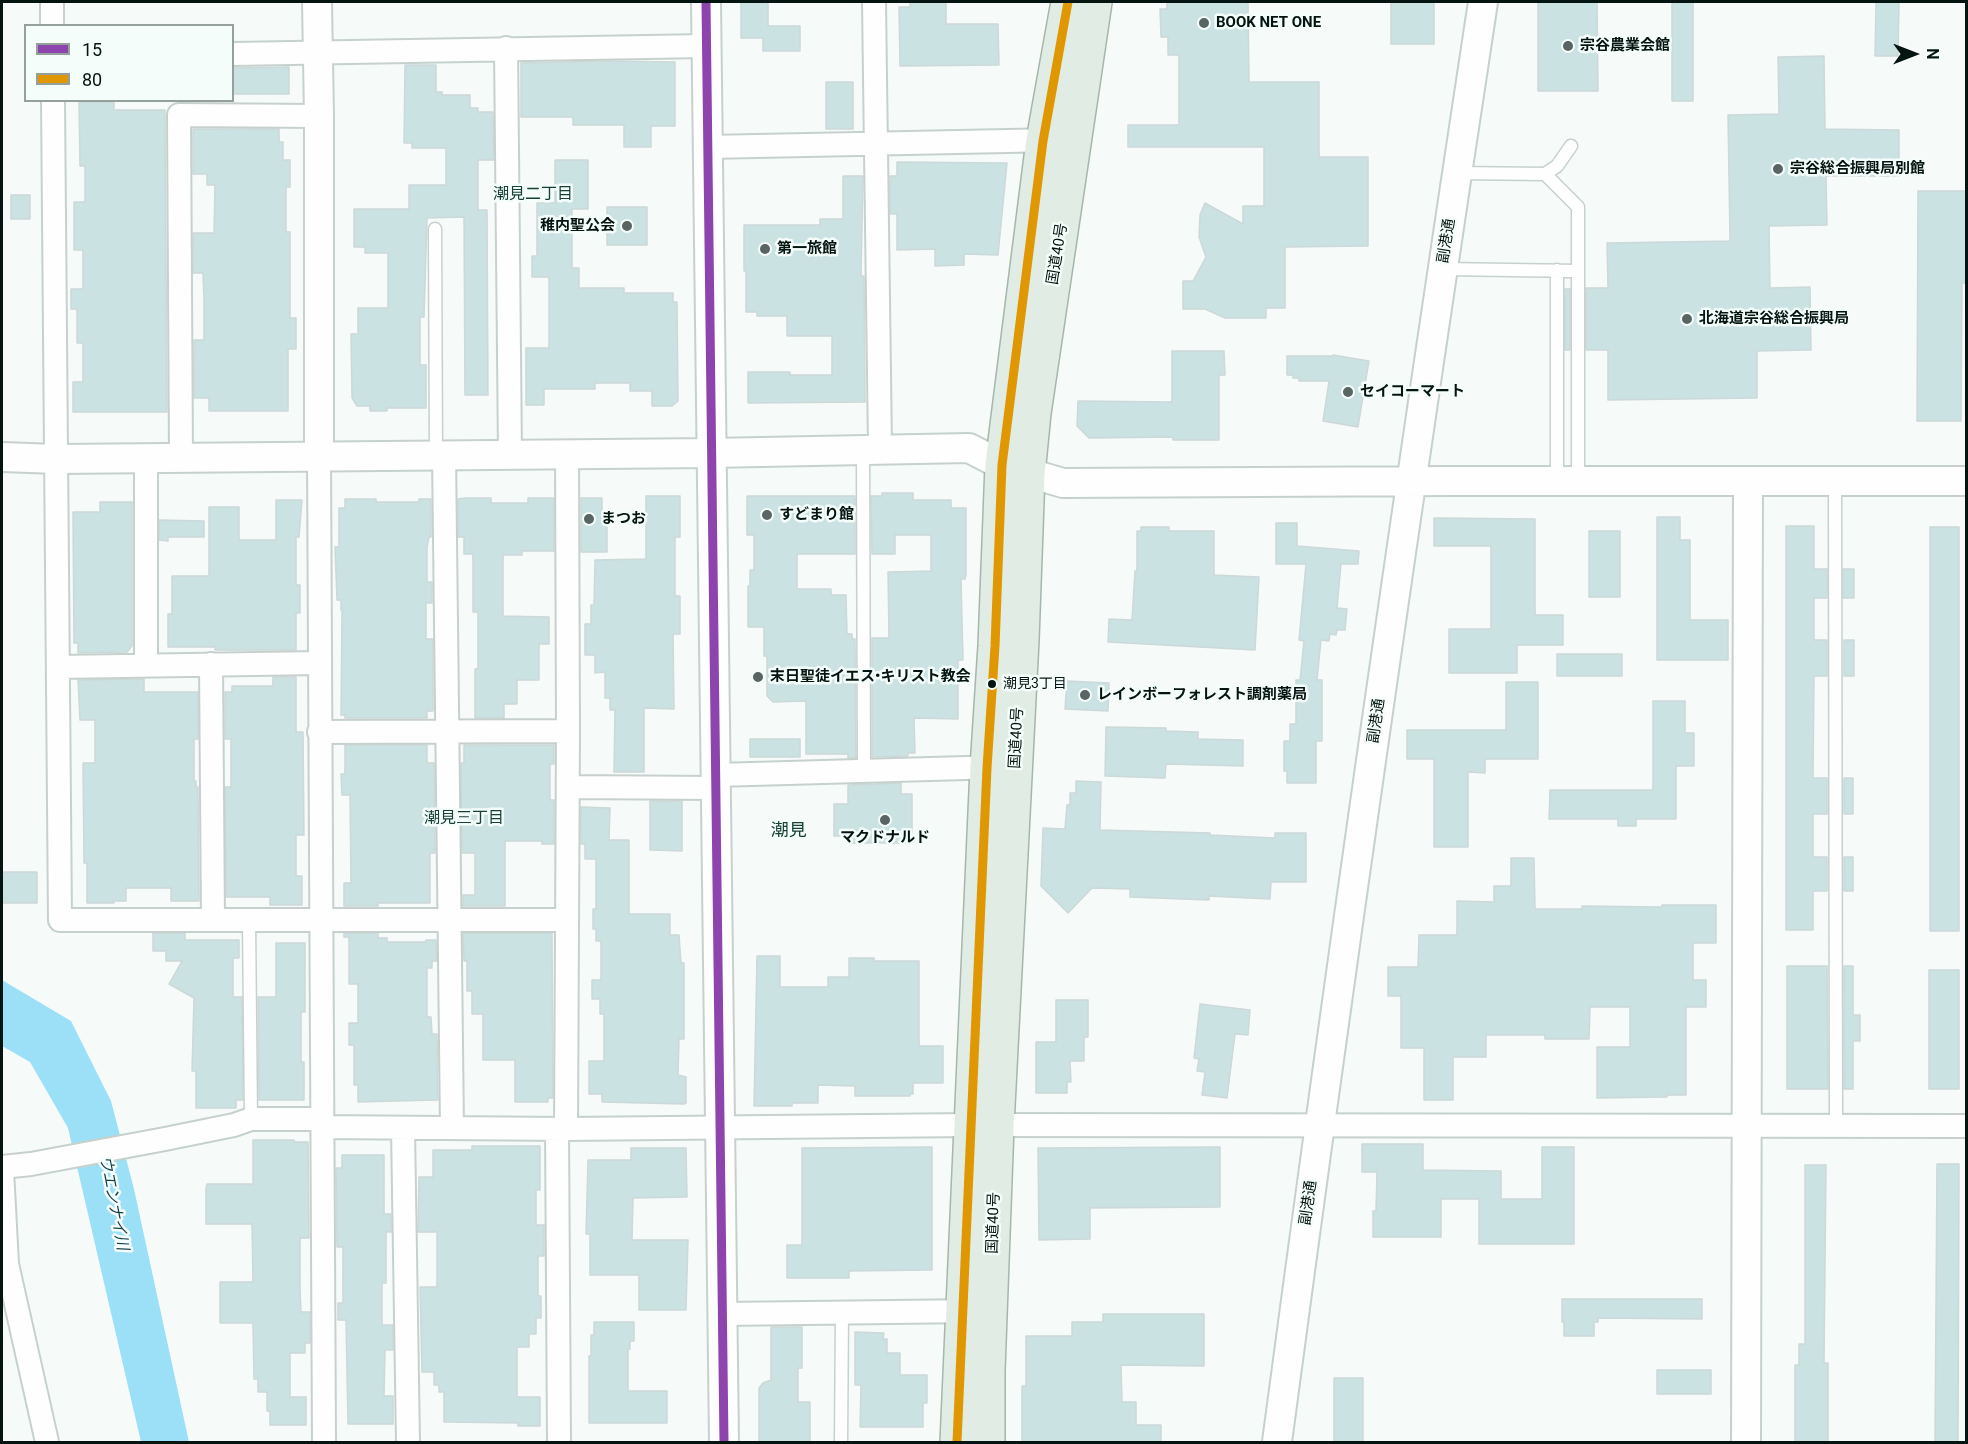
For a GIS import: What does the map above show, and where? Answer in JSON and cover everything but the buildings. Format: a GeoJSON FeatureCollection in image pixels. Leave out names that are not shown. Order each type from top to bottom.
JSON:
{"type":"FeatureCollection","features":[{"type":"Feature","properties":{"kind":"highway","name":"国道40号"},"geometry":{"type":"LineString","coordinates":[[957,1443],[977,1311],[1001,767],[1022,640],[1015,470],[1043,141],[1068,2]]}},
{"type":"Feature","properties":{"kind":"highway","name":"国道40号"},"geometry":{"type":"LineString","coordinates":[[1015,470],[1034,413],[1095,2]]}},
{"type":"Feature","properties":{"kind":"highway","name":"国道40号"},"geometry":{"type":"LineString","coordinates":[[977,1311],[988,1443]]}},
{"type":"Feature","properties":{"kind":"street"},"geometry":{"type":"LineString","coordinates":[[52,2],[52,24]]}},
{"type":"Feature","properties":{"kind":"street"},"geometry":{"type":"LineString","coordinates":[[317,2],[324,1443]]}},
{"type":"Feature","properties":{"kind":"street"},"geometry":{"type":"LineString","coordinates":[[706,2],[724,1443]]}},
{"type":"Feature","properties":{"kind":"street"},"geometry":{"type":"LineString","coordinates":[[871,449],[877,143],[874,2]]}},
{"type":"Feature","properties":{"kind":"street","name":"副港通"},"geometry":{"type":"LineString","coordinates":[[1277,1443],[1411,481],[1484,2]]}},
{"type":"Feature","properties":{"kind":"street"},"geometry":{"type":"LineString","coordinates":[[234,54],[706,46]]}},
{"type":"Feature","properties":{"kind":"street"},"geometry":{"type":"LineString","coordinates":[[506,48],[510,455]]}},
{"type":"Feature","properties":{"kind":"street"},"geometry":{"type":"LineString","coordinates":[[53,102],[60,920],[567,920]]}},
{"type":"Feature","properties":{"kind":"street"},"geometry":{"type":"LineString","coordinates":[[181,458],[179,116],[319,116]]}},
{"type":"Feature","properties":{"kind":"street"},"geometry":{"type":"LineString","coordinates":[[707,147],[1076,140]]}},
{"type":"Feature","properties":{"kind":"street"},"geometry":{"type":"LineString","coordinates":[[2,458],[710,453],[969,448],[1015,470],[1063,483],[1966,481]]}},
{"type":"Feature","properties":{"kind":"street"},"geometry":{"type":"LineString","coordinates":[[559,1443],[562,1129],[567,920],[567,454]]}},
{"type":"Feature","properties":{"kind":"street"},"geometry":{"type":"LineString","coordinates":[[440,455],[447,731],[452,1128]]}},
{"type":"Feature","properties":{"kind":"street"},"geometry":{"type":"LineString","coordinates":[[146,458],[146,665]]}},
{"type":"Feature","properties":{"kind":"street"},"geometry":{"type":"LineString","coordinates":[[1746,1443],[1748,481]]}},
{"type":"Feature","properties":{"kind":"street"},"geometry":{"type":"LineString","coordinates":[[58,667],[319,663]]}},
{"type":"Feature","properties":{"kind":"street"},"geometry":{"type":"LineString","coordinates":[[211,664],[213,920]]}},
{"type":"Feature","properties":{"kind":"street"},"geometry":{"type":"LineString","coordinates":[[319,732],[568,731]]}},
{"type":"Feature","properties":{"kind":"street"},"geometry":{"type":"LineString","coordinates":[[568,787],[1001,767]]}},
{"type":"Feature","properties":{"kind":"street"},"geometry":{"type":"LineString","coordinates":[[47,1443],[7,1264],[2,1169],[165,1139],[234,1125],[251,1119],[403,1129],[1320,1124],[1966,1126]]}},
{"type":"Feature","properties":{"kind":"street"},"geometry":{"type":"LineString","coordinates":[[403,1129],[408,1443]]}},
{"type":"Feature","properties":{"kind":"street"},"geometry":{"type":"LineString","coordinates":[[722,1314],[977,1311]]}},
{"type":"Feature","properties":{"kind":"lane"},"geometry":{"type":"LineString","coordinates":[[1457,173],[1545,174],[1557,166],[1571,146]]}},
{"type":"Feature","properties":{"kind":"lane"},"geometry":{"type":"LineString","coordinates":[[1545,174],[1578,207],[1578,271],[1568,481]]}},
{"type":"Feature","properties":{"kind":"lane"},"geometry":{"type":"LineString","coordinates":[[435,229],[440,455]]}},
{"type":"Feature","properties":{"kind":"lane"},"geometry":{"type":"LineString","coordinates":[[1443,269],[1578,271]]}},
{"type":"Feature","properties":{"kind":"lane"},"geometry":{"type":"LineString","coordinates":[[1557,270],[1568,481]]}},
{"type":"Feature","properties":{"kind":"lane"},"geometry":{"type":"LineString","coordinates":[[864,772],[871,449]]}},
{"type":"Feature","properties":{"kind":"lane"},"geometry":{"type":"LineString","coordinates":[[1835,481],[1836,1126]]}},
{"type":"Feature","properties":{"kind":"lane"},"geometry":{"type":"LineString","coordinates":[[249,920],[251,1119]]}},
{"type":"Feature","properties":{"kind":"lane"},"geometry":{"type":"LineString","coordinates":[[841,1443],[842,1312]]}},
{"type":"Feature","properties":{"kind":"water","name":"ウエンナイ川"},"geometry":{"type":"Polygon","coordinates":[[[2,980],[71,1021],[111,1101],[134,1189],[189,1442],[141,1442],[68,1128],[30,1062],[2,1046],[2,980]]]}},
{"type":"Feature","properties":{"kind":"transit line","name":"15"},"geometry":{"type":"LineString","coordinates":[[706,2],[724,1442]]}},
{"type":"Feature","properties":{"kind":"transit line","name":"80"},"geometry":{"type":"LineString","coordinates":[[957,1442],[1002,465],[1043,141],[1068,2]]}},
{"type":"Feature","properties":{"kind":"place","name":"BOOK NET ONE"},"geometry":{"type":"Point","coordinates":[1204,23]}},
{"type":"Feature","properties":{"kind":"place","name":"宗谷農業会館"},"geometry":{"type":"Point","coordinates":[1568,46]}},
{"type":"Feature","properties":{"kind":"place","name":"宗谷総合振興局別館"},"geometry":{"type":"Point","coordinates":[1778,169]}},
{"type":"Feature","properties":{"kind":"place","name":"稚内聖公会"},"geometry":{"type":"Point","coordinates":[627,226]}},
{"type":"Feature","properties":{"kind":"place","name":"第一旅館"},"geometry":{"type":"Point","coordinates":[765,249]}},
{"type":"Feature","properties":{"kind":"place","name":"北海道宗谷総合振興局"},"geometry":{"type":"Point","coordinates":[1687,319]}},
{"type":"Feature","properties":{"kind":"place","name":"セイコーマート"},"geometry":{"type":"Point","coordinates":[1348,392]}},
{"type":"Feature","properties":{"kind":"place","name":"すどまり館"},"geometry":{"type":"Point","coordinates":[767,515]}},
{"type":"Feature","properties":{"kind":"place","name":"まつお"},"geometry":{"type":"Point","coordinates":[589,519]}},
{"type":"Feature","properties":{"kind":"place","name":"末日聖徒イエス•キリスト教会"},"geometry":{"type":"Point","coordinates":[758,677]}},
{"type":"Feature","properties":{"kind":"place","name":"潮見3丁目"},"geometry":{"type":"Point","coordinates":[992,684]}},
{"type":"Feature","properties":{"kind":"place","name":"レインボーフォレスト調剤薬局"},"geometry":{"type":"Point","coordinates":[1085,695]}},
{"type":"Feature","properties":{"kind":"place","name":"マクドナルド"},"geometry":{"type":"Point","coordinates":[885,820]}},
{"type":"Feature","properties":{"kind":"district","name":"潮見二丁目"},"geometry":{"type":"Point","coordinates":[533,195]}},
{"type":"Feature","properties":{"kind":"district","name":"潮見三丁目"},"geometry":{"type":"Point","coordinates":[464,819]}},
{"type":"Feature","properties":{"kind":"district","name":"潮見"},"geometry":{"type":"Point","coordinates":[789,831]}}]}
